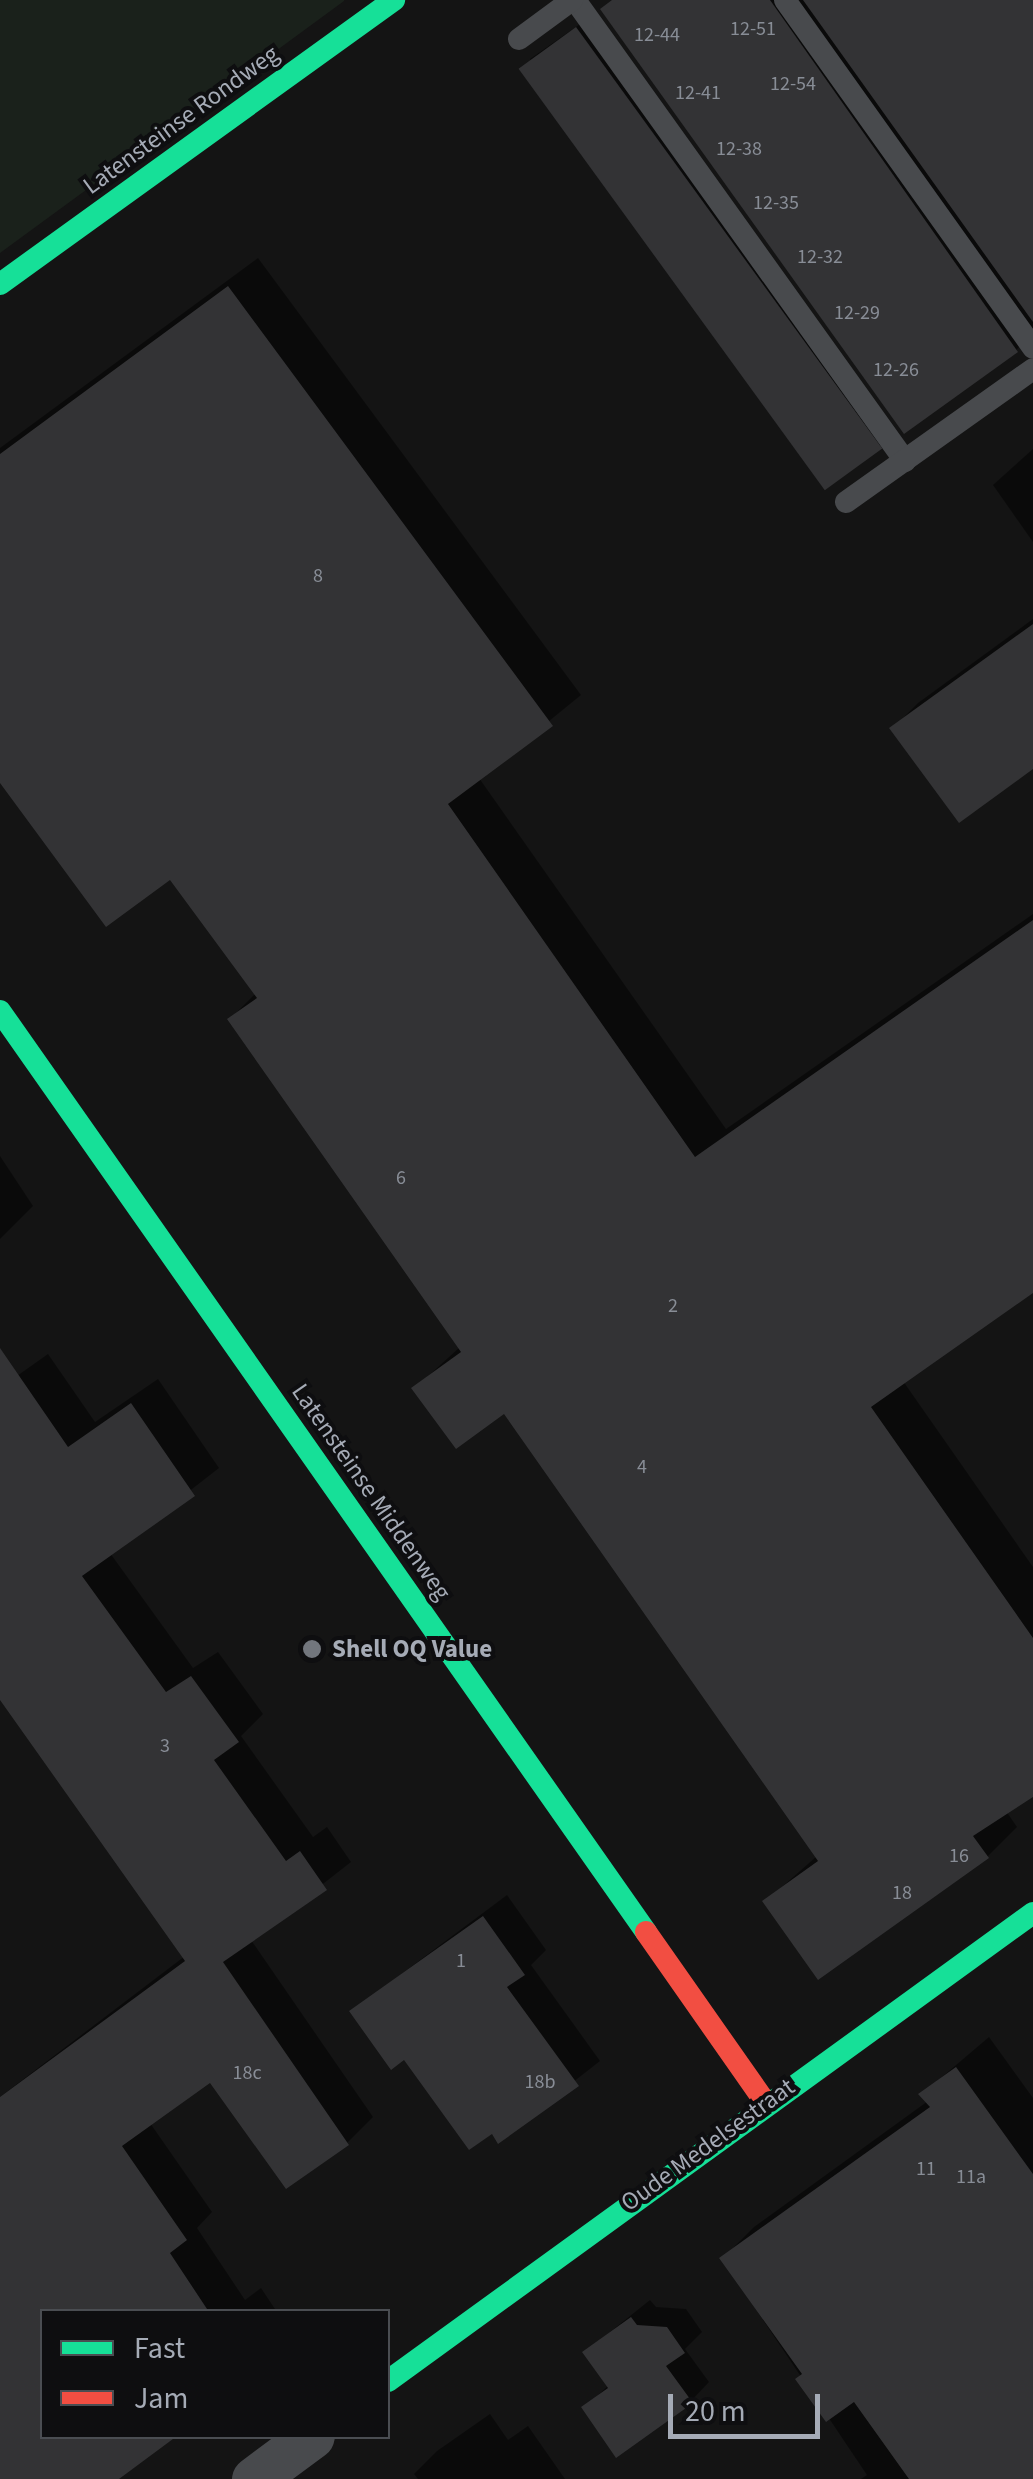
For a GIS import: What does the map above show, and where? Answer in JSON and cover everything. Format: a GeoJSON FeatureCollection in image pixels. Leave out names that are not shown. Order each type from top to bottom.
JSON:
{"type":"FeatureCollection","features":[{"type":"Feature","properties":{"kind":"street","name":"Latensteinse Rondweg"},"geometry":{"type":"LineString","coordinates":[[0,284],[394,0]]}},
{"type":"Feature","properties":{"kind":"street","name":"Latensteinse Middenweg"},"geometry":{"type":"LineString","coordinates":[[0,1010],[765,2102]]}},
{"type":"Feature","properties":{"kind":"street","name":"Oude Medelsestraat"},"geometry":{"type":"LineString","coordinates":[[390,2380],[765,2102],[1033,1914]]}},
{"type":"Feature","properties":{"kind":"street"},"geometry":{"type":"LineString","coordinates":[[269,2475],[309,2439]]}},
{"type":"Feature","properties":{"kind":"lane"},"geometry":{"type":"LineString","coordinates":[[519,39],[574,0],[904,461]]}},
{"type":"Feature","properties":{"kind":"lane"},"geometry":{"type":"LineString","coordinates":[[785,0],[1033,348]]}},
{"type":"Feature","properties":{"kind":"lane"},"geometry":{"type":"LineString","coordinates":[[846,502],[1033,369]]}},
{"type":"Feature","properties":{"kind":"shaded area"},"geometry":{"type":"Polygon","coordinates":[[[0,0],[344,0],[344,1],[0,253],[0,0]]]}},
{"type":"Feature","properties":{"kind":"building"},"geometry":{"type":"Polygon","coordinates":[[[612,0],[770,0],[1018,352],[904,434],[600,9],[612,0]]]}},
{"type":"Feature","properties":{"kind":"building"},"geometry":{"type":"Polygon","coordinates":[[[803,0],[1033,0],[1033,322],[803,0]]]}},
{"type":"Feature","properties":{"kind":"building"},"geometry":{"type":"Polygon","coordinates":[[[576,27],[882,448],[825,490],[519,69],[576,27]]]}},
{"type":"Feature","properties":{"kind":"building"},"geometry":{"type":"Polygon","coordinates":[[[228,286],[553,726],[448,804],[695,1157],[1033,920],[1033,1293],[871,1407],[1033,1638],[1033,1797],[973,1836],[989,1858],[818,1980],[762,1901],[818,1861],[504,1414],[456,1449],[411,1388],[461,1352],[227,1019],[257,998],[170,880],[106,927],[0,783],[0,454],[228,286]]]}},
{"type":"Feature","properties":{"kind":"building"},"geometry":{"type":"Polygon","coordinates":[[[1033,624],[1033,769],[959,823],[889,728],[1033,624]]]}},
{"type":"Feature","properties":{"kind":"building"},"geometry":{"type":"Polygon","coordinates":[[[0,1348],[68,1447],[131,1403],[195,1496],[82,1576],[166,1692],[191,1676],[239,1742],[214,1760],[286,1861],[300,1851],[327,1890],[223,1962],[349,2145],[286,2189],[210,2083],[122,2146],[187,2240],[170,2253],[207,2309],[40,2309],[40,2439],[173,2439],[119,2479],[0,2479],[0,2097],[185,1961],[0,1700],[0,1348]]]}},
{"type":"Feature","properties":{"kind":"building"},"geometry":{"type":"Polygon","coordinates":[[[483,1916],[525,1975],[507,1987],[579,2086],[498,2144],[492,2134],[469,2150],[404,2060],[391,2070],[349,2011],[483,1916]]]}},
{"type":"Feature","properties":{"kind":"building"},"geometry":{"type":"Polygon","coordinates":[[[956,2067],[1033,2174],[1033,2479],[909,2479],[854,2402],[826,2422],[795,2379],[802,2374],[719,2258],[930,2107],[918,2094],[956,2067]]]}},
{"type":"Feature","properties":{"kind":"building"},"geometry":{"type":"Polygon","coordinates":[[[631,2317],[637,2325],[667,2327],[685,2353],[666,2366],[693,2403],[616,2458],[581,2407],[608,2388],[582,2352],[631,2317]]]}},
{"type":"Feature","properties":{"kind":"traffic: fast"},"geometry":{"type":"LineString","coordinates":[[0,284],[394,0]]}},
{"type":"Feature","properties":{"kind":"traffic: fast"},"geometry":{"type":"LineString","coordinates":[[0,1011],[646,1932]]}},
{"type":"Feature","properties":{"kind":"traffic: fast"},"geometry":{"type":"LineString","coordinates":[[390,2380],[1033,1913]]}},
{"type":"Feature","properties":{"kind":"traffic: jam"},"geometry":{"type":"LineString","coordinates":[[646,1932],[765,2102]]}},
{"type":"Feature","properties":{"kind":"place","name":"Shell OQ Value"},"geometry":{"type":"Point","coordinates":[312,1649]}}]}
